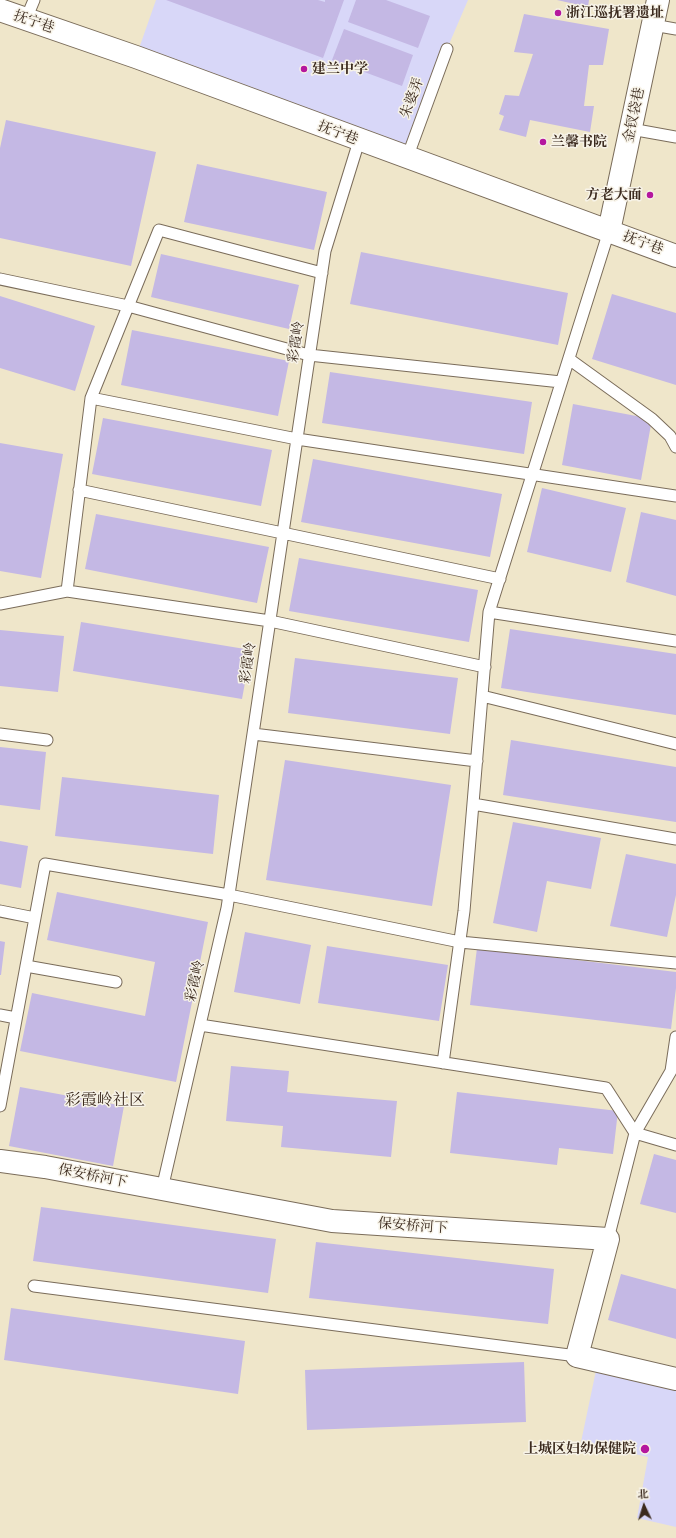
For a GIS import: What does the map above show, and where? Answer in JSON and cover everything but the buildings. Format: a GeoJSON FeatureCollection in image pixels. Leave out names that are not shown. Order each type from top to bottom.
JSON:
{"type":"FeatureCollection","features":[{"type":"Feature","properties":{"kind":"street","name":"金钗袋巷"},"geometry":{"type":"LineString","coordinates":[[609,231],[658,0]]}},
{"type":"Feature","properties":{"kind":"street","name":"抚宁巷"},"geometry":{"type":"LineString","coordinates":[[0,10],[30,10],[136,57],[360,141],[676,256]]}},
{"type":"Feature","properties":{"kind":"street","name":"保安桥河下"},"geometry":{"type":"LineString","coordinates":[[0,1161],[45,1167],[332,1220],[608,1239]]}},
{"type":"Feature","properties":{"kind":"street"},"geometry":{"type":"LineString","coordinates":[[608,1239],[577,1356],[676,1379]]}},
{"type":"Feature","properties":{"kind":"lane"},"geometry":{"type":"LineString","coordinates":[[653,25],[676,29]]}},
{"type":"Feature","properties":{"kind":"lane","name":"朱婆弄"},"geometry":{"type":"LineString","coordinates":[[407,158],[447,49]]}},
{"type":"Feature","properties":{"kind":"lane"},"geometry":{"type":"LineString","coordinates":[[631,129],[676,137]]}},
{"type":"Feature","properties":{"kind":"lane","name":"彩霞岭"},"geometry":{"type":"LineString","coordinates":[[162,1189],[229,894],[310,355],[324,251],[360,141]]}},
{"type":"Feature","properties":{"kind":"lane"},"geometry":{"type":"LineString","coordinates":[[67,592],[91,398],[158,230],[322,273]]}},
{"type":"Feature","properties":{"kind":"lane"},"geometry":{"type":"LineString","coordinates":[[443,1063],[460,942],[489,612],[609,231]]}},
{"type":"Feature","properties":{"kind":"lane"},"geometry":{"type":"LineString","coordinates":[[0,279],[128,306],[310,355],[561,382]]}},
{"type":"Feature","properties":{"kind":"lane"},"geometry":{"type":"LineString","coordinates":[[569,359],[652,419],[670,436],[676,447]]}},
{"type":"Feature","properties":{"kind":"lane"},"geometry":{"type":"LineString","coordinates":[[91,398],[297,439],[676,496]]}},
{"type":"Feature","properties":{"kind":"lane"},"geometry":{"type":"LineString","coordinates":[[79,490],[500,579]]}},
{"type":"Feature","properties":{"kind":"lane"},"geometry":{"type":"LineString","coordinates":[[0,604],[67,592],[270,621],[485,667]]}},
{"type":"Feature","properties":{"kind":"lane"},"geometry":{"type":"LineString","coordinates":[[489,612],[676,641]]}},
{"type":"Feature","properties":{"kind":"lane"},"geometry":{"type":"LineString","coordinates":[[482,696],[676,744]]}},
{"type":"Feature","properties":{"kind":"lane"},"geometry":{"type":"LineString","coordinates":[[0,734],[47,740]]}},
{"type":"Feature","properties":{"kind":"lane"},"geometry":{"type":"LineString","coordinates":[[253,734],[477,761]]}},
{"type":"Feature","properties":{"kind":"lane"},"geometry":{"type":"LineString","coordinates":[[473,804],[676,839]]}},
{"type":"Feature","properties":{"kind":"lane"},"geometry":{"type":"LineString","coordinates":[[0,1106],[45,864],[229,894],[460,942],[676,963]]}},
{"type":"Feature","properties":{"kind":"lane"},"geometry":{"type":"LineString","coordinates":[[0,911],[35,918]]}},
{"type":"Feature","properties":{"kind":"lane"},"geometry":{"type":"LineString","coordinates":[[26,966],[116,982]]}},
{"type":"Feature","properties":{"kind":"lane"},"geometry":{"type":"LineString","coordinates":[[0,1015],[16,1018]]}},
{"type":"Feature","properties":{"kind":"lane"},"geometry":{"type":"LineString","coordinates":[[200,1025],[606,1088],[635,1134],[676,1144]]}},
{"type":"Feature","properties":{"kind":"lane"},"geometry":{"type":"LineString","coordinates":[[608,1239],[635,1134],[671,1071],[676,1037]]}},
{"type":"Feature","properties":{"kind":"lane"},"geometry":{"type":"LineString","coordinates":[[34,1286],[577,1356]]}},
{"type":"Feature","properties":{"kind":"shaded area","name":"建兰中学"},"geometry":{"type":"Polygon","coordinates":[[[156,0],[468,0],[447,49],[407,158],[136,57],[156,0]]]}},
{"type":"Feature","properties":{"kind":"shaded area","name":"上城区妇幼保健院"},"geometry":{"type":"Polygon","coordinates":[[[598,1361],[676,1381],[676,1527],[637,1518],[648,1457],[581,1442],[598,1361]]]}},
{"type":"Feature","properties":{"kind":"place","name":"浙江巡抚署遗址"},"geometry":{"type":"Point","coordinates":[558,13]}},
{"type":"Feature","properties":{"kind":"place","name":"建兰中学"},"geometry":{"type":"Point","coordinates":[304,69]}},
{"type":"Feature","properties":{"kind":"place","name":"兰馨书院"},"geometry":{"type":"Point","coordinates":[543,142]}},
{"type":"Feature","properties":{"kind":"place","name":"方老大面"},"geometry":{"type":"Point","coordinates":[650,195]}},
{"type":"Feature","properties":{"kind":"place","name":"上城区妇幼保健院"},"geometry":{"type":"Point","coordinates":[645,1449]}},
{"type":"Feature","properties":{"kind":"district","name":"彩霞岭社区"},"geometry":{"type":"Point","coordinates":[105,1100]}}]}
